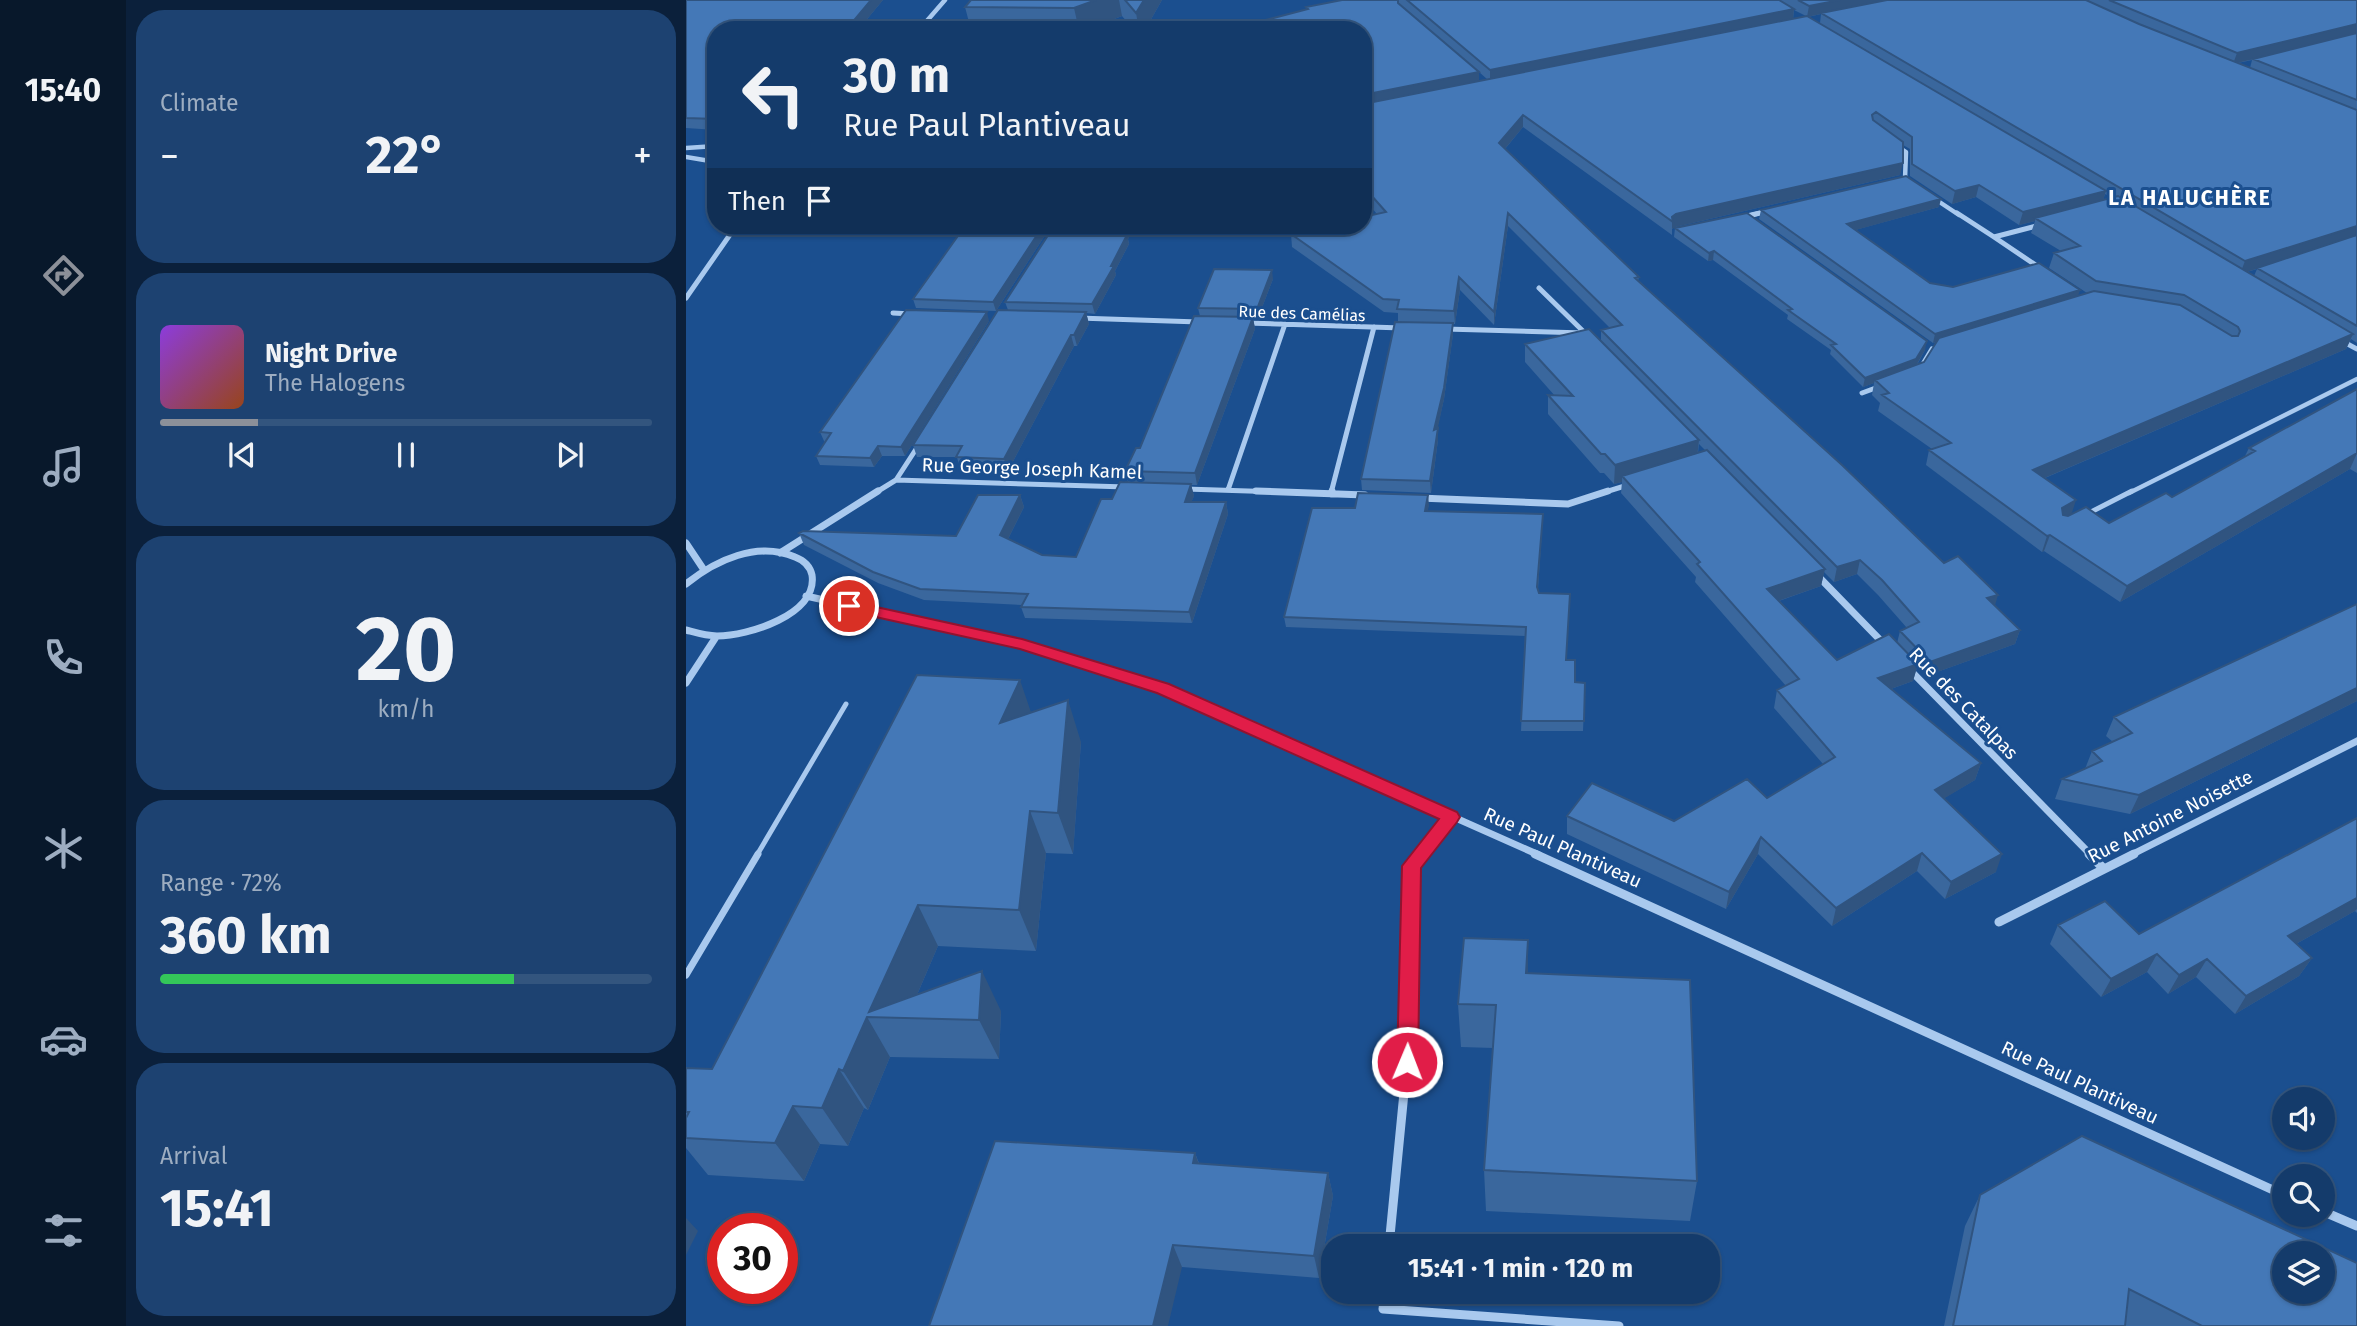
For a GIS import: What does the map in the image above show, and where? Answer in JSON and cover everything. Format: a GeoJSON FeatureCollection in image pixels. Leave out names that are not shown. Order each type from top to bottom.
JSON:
{"type":"FeatureCollection","features":[{"type":"Feature","properties":{"kind":"street"},"geometry":{"type":"LineString","coordinates":[[927,21],[945,0]]}},
{"type":"Feature","properties":{"kind":"street"},"geometry":{"type":"LineString","coordinates":[[1895,144],[1906,152],[1905,179]]}},
{"type":"Feature","properties":{"kind":"street"},"geometry":{"type":"LineString","coordinates":[[686,148],[707,147]]}},
{"type":"Feature","properties":{"kind":"street"},"geometry":{"type":"LineString","coordinates":[[686,157],[707,160]]}},
{"type":"Feature","properties":{"kind":"street"},"geometry":{"type":"LineString","coordinates":[[1892,182],[1905,179],[1916,186]]}},
{"type":"Feature","properties":{"kind":"street"},"geometry":{"type":"LineString","coordinates":[[1927,194],[2047,273]]}},
{"type":"Feature","properties":{"kind":"street"},"geometry":{"type":"LineString","coordinates":[[1735,219],[1773,210]]}},
{"type":"Feature","properties":{"kind":"street"},"geometry":{"type":"LineString","coordinates":[[1747,216],[1758,224]]}},
{"type":"Feature","properties":{"kind":"street"},"geometry":{"type":"LineString","coordinates":[[1994,237],[2048,223]]}},
{"type":"Feature","properties":{"kind":"street"},"geometry":{"type":"LineString","coordinates":[[686,298],[729,235]]}},
{"type":"Feature","properties":{"kind":"street"},"geometry":{"type":"LineString","coordinates":[[1539,288],[1594,342]]}},
{"type":"Feature","properties":{"kind":"street"},"geometry":{"type":"LineString","coordinates":[[893,313],[920,314]]}},
{"type":"Feature","properties":{"kind":"street"},"geometry":{"type":"LineString","coordinates":[[1069,318],[1204,322]]}},
{"type":"Feature","properties":{"kind":"street","name":"Rue des Camélias"},"geometry":{"type":"LineString","coordinates":[[1244,323],[1413,328]]}},
{"type":"Feature","properties":{"kind":"street"},"geometry":{"type":"LineString","coordinates":[[1228,490],[1285,324]]}},
{"type":"Feature","properties":{"kind":"street"},"geometry":{"type":"LineString","coordinates":[[1331,494],[1374,327]]}},
{"type":"Feature","properties":{"kind":"street"},"geometry":{"type":"LineString","coordinates":[[1440,329],[1584,332]]}},
{"type":"Feature","properties":{"kind":"street"},"geometry":{"type":"LineString","coordinates":[[2332,335],[2357,349]]}},
{"type":"Feature","properties":{"kind":"street"},"geometry":{"type":"LineString","coordinates":[[1921,341],[1932,349]]}},
{"type":"Feature","properties":{"kind":"street"},"geometry":{"type":"LineString","coordinates":[[1918,373],[1932,349],[1945,345]]}},
{"type":"Feature","properties":{"kind":"street"},"geometry":{"type":"LineString","coordinates":[[1863,393],[1885,385]]}},
{"type":"Feature","properties":{"kind":"street"},"geometry":{"type":"LineString","coordinates":[[780,552],[896,480],[926,433]]}},
{"type":"Feature","properties":{"kind":"street","name":"Rue George Joseph Kamel"},"geometry":{"type":"LineString","coordinates":[[896,480],[1131,487]]}},
{"type":"Feature","properties":{"kind":"street"},"geometry":{"type":"LineString","coordinates":[[1415,498],[1568,505],[1631,485]]}},
{"type":"Feature","properties":{"kind":"street"},"geometry":{"type":"LineString","coordinates":[[1173,489],[1373,496]]}},
{"type":"Feature","properties":{"kind":"street"},"geometry":{"type":"LineString","coordinates":[[686,542],[704,570]]}},
{"type":"Feature","properties":{"kind":"street"},"geometry":{"type":"LineString","coordinates":[[686,584],[704,570],[744,554],[780,552],[804,561],[811,570],[812,582],[806,596],[790,613],[768,625],[740,634],[716,637],[686,630]]}},
{"type":"Feature","properties":{"kind":"street","name":"Rue des Catalpas"},"geometry":{"type":"LineString","coordinates":[[1812,570],[1889,649]]}},
{"type":"Feature","properties":{"kind":"street","name":"Rue Paul Plantiveau"},"geometry":{"type":"LineString","coordinates":[[806,596],[1022,644],[1163,688],[1824,984],[2272,1189]]}},
{"type":"Feature","properties":{"kind":"street"},"geometry":{"type":"LineString","coordinates":[[686,683],[716,637]]}},
{"type":"Feature","properties":{"kind":"street","name":"Rue des Catalpas"},"geometry":{"type":"LineString","coordinates":[[1899,659],[2102,867]]}},
{"type":"Feature","properties":{"kind":"street","name":"Rue Antoine Noisette"},"geometry":{"type":"LineString","coordinates":[[1999,922],[2102,867],[2357,741]]}},
{"type":"Feature","properties":{"kind":"street"},"geometry":{"type":"LineString","coordinates":[[1391,1234],[1407,1062],[1412,866],[1451,817]]}},
{"type":"Feature","properties":{"kind":"street"},"geometry":{"type":"LineString","coordinates":[[2335,1217],[2357,1226]]}},
{"type":"Feature","properties":{"kind":"street"},"geometry":{"type":"LineString","coordinates":[[1384,1304],[1383,1309],[1619,1326]]}},
{"type":"Feature","properties":{"kind":"lane"},"geometry":{"type":"LineString","coordinates":[[2085,515],[2357,379]]}},
{"type":"Feature","properties":{"kind":"lane"},"geometry":{"type":"LineString","coordinates":[[686,975],[846,704]]}},
{"type":"Feature","properties":{"kind":"building"},"geometry":{"type":"Polygon","coordinates":[[[686,0],[871,0],[854,21],[707,21],[707,119],[686,118],[686,0]]]}},
{"type":"Feature","properties":{"kind":"building"},"geometry":{"type":"Polygon","coordinates":[[[971,0],[1096,0],[1074,8],[965,7],[971,0]]]}},
{"type":"Feature","properties":{"kind":"building"},"geometry":{"type":"Polygon","coordinates":[[[1125,0],[1144,0],[1136,13],[1125,0]]]}},
{"type":"Feature","properties":{"kind":"building"},"geometry":{"type":"Polygon","coordinates":[[[1342,0],[1398,0],[1398,3],[1479,72],[1372,93],[1372,21],[1262,21],[1308,9],[1306,7],[1342,0]]]}},
{"type":"Feature","properties":{"kind":"building"},"geometry":{"type":"Polygon","coordinates":[[[1407,0],[1779,0],[1794,9],[1490,70],[1407,0]]]}},
{"type":"Feature","properties":{"kind":"building"},"geometry":{"type":"Polygon","coordinates":[[[1798,0],[1840,0],[1809,6],[1798,0]]]}},
{"type":"Feature","properties":{"kind":"building"},"geometry":{"type":"Polygon","coordinates":[[[1887,0],[2086,0],[2139,24],[2357,110],[2357,226],[2245,261],[1821,13],[1887,0]]]}},
{"type":"Feature","properties":{"kind":"building"},"geometry":{"type":"Polygon","coordinates":[[[2109,0],[2357,0],[2357,24],[2237,53],[2109,0]]]}},
{"type":"Feature","properties":{"kind":"building"},"geometry":{"type":"Polygon","coordinates":[[[1807,16],[2106,191],[2023,212],[1979,185],[1955,191],[1912,164],[1912,137],[1876,112],[1872,115],[1873,120],[1903,142],[1903,163],[1676,214],[1672,217],[1673,222],[1523,115],[1499,143],[1639,277],[1635,278],[1842,465],[1944,563],[1958,556],[1998,595],[1987,598],[2020,630],[1930,662],[1900,631],[1919,622],[1882,580],[1860,560],[1837,567],[1601,330],[1622,325],[1508,213],[1494,312],[1459,277],[1454,311],[1397,309],[1399,300],[1383,299],[1292,235],[1372,235],[1372,215],[1386,212],[1372,196],[1372,102],[1807,16]]]}},
{"type":"Feature","properties":{"kind":"building"},"geometry":{"type":"Polygon","coordinates":[[[2357,33],[2357,100],[2253,59],[2357,33]]]}},
{"type":"Feature","properties":{"kind":"building"},"geometry":{"type":"Polygon","coordinates":[[[1906,176],[1941,199],[1847,224],[1930,283],[1953,287],[2039,263],[2080,290],[1935,334],[1761,210],[1906,176]]]}},
{"type":"Feature","properties":{"kind":"building"},"geometry":{"type":"Polygon","coordinates":[[[2118,196],[2353,334],[2033,470],[2076,500],[2062,508],[2063,515],[2068,516],[2086,507],[2109,523],[2166,493],[2172,497],[2255,451],[2249,448],[2357,389],[2357,453],[2127,586],[2050,535],[2047,536],[1929,450],[1951,443],[1882,395],[1889,393],[1875,380],[1924,362],[1939,338],[2094,291],[2180,305],[2232,336],[2238,336],[2238,327],[2184,295],[2096,281],[2054,253],[2080,246],[2035,218],[2118,196]]]}},
{"type":"Feature","properties":{"kind":"building"},"geometry":{"type":"Polygon","coordinates":[[[1747,213],[1927,341],[1916,359],[1865,378],[1831,345],[1836,344],[1788,310],[1792,309],[1714,251],[1709,253],[1675,228],[1747,213]]]}},
{"type":"Feature","properties":{"kind":"building"},"geometry":{"type":"Polygon","coordinates":[[[959,235],[1037,235],[993,302],[913,299],[959,235]]]}},
{"type":"Feature","properties":{"kind":"building"},"geometry":{"type":"Polygon","coordinates":[[[1048,235],[1127,235],[1111,266],[1114,266],[1092,304],[1005,302],[1048,235]]]}},
{"type":"Feature","properties":{"kind":"building"},"geometry":{"type":"Polygon","coordinates":[[[2357,235],[2357,326],[2257,268],[2357,235]]]}},
{"type":"Feature","properties":{"kind":"building"},"geometry":{"type":"Polygon","coordinates":[[[1214,269],[1272,270],[1257,309],[1198,308],[1214,269]]]}},
{"type":"Feature","properties":{"kind":"building"},"geometry":{"type":"Polygon","coordinates":[[[906,310],[987,312],[901,447],[878,446],[870,458],[816,456],[831,433],[820,432],[906,310]]]}},
{"type":"Feature","properties":{"kind":"building"},"geometry":{"type":"Polygon","coordinates":[[[998,310],[1086,312],[1004,459],[956,457],[962,446],[913,445],[998,310]]]}},
{"type":"Feature","properties":{"kind":"building"},"geometry":{"type":"Polygon","coordinates":[[[1194,316],[1253,317],[1195,473],[1125,471],[1136,448],[1140,448],[1194,316]]]}},
{"type":"Feature","properties":{"kind":"building"},"geometry":{"type":"Polygon","coordinates":[[[1395,322],[1453,323],[1444,388],[1434,430],[1438,428],[1430,481],[1361,479],[1395,322]]]}},
{"type":"Feature","properties":{"kind":"building"},"geometry":{"type":"Polygon","coordinates":[[[1589,329],[1699,440],[1615,465],[1605,454],[1601,454],[1548,395],[1573,396],[1525,344],[1589,329]]]}},
{"type":"Feature","properties":{"kind":"building"},"geometry":{"type":"Polygon","coordinates":[[[1707,450],[1825,569],[1767,589],[1837,660],[1889,634],[1918,664],[1878,678],[1981,763],[1935,790],[2002,854],[1951,882],[1922,853],[1836,908],[1761,837],[1729,892],[1567,816],[1592,783],[1674,821],[1747,779],[1767,798],[1835,757],[1777,690],[1799,679],[1697,564],[1700,562],[1622,476],[1707,450]]]}},
{"type":"Feature","properties":{"kind":"building"},"geometry":{"type":"Polygon","coordinates":[[[1120,482],[1191,484],[1185,502],[1226,502],[1189,612],[1021,607],[1028,594],[920,589],[873,572],[799,533],[956,536],[978,495],[1020,495],[1000,535],[1042,555],[1076,557],[1101,499],[1112,499],[1120,482]]]}},
{"type":"Feature","properties":{"kind":"building"},"geometry":{"type":"Polygon","coordinates":[[[1358,493],[1428,495],[1425,511],[1543,514],[1537,587],[1539,593],[1570,594],[1566,660],[1575,660],[1575,682],[1585,683],[1584,721],[1521,721],[1526,627],[1284,617],[1312,508],[1355,508],[1358,493]]]}},
{"type":"Feature","properties":{"kind":"building"},"geometry":{"type":"Polygon","coordinates":[[[2357,604],[2357,688],[2139,795],[2062,779],[2102,761],[2092,751],[2132,733],[2114,717],[2357,604]]]}},
{"type":"Feature","properties":{"kind":"building"},"geometry":{"type":"Polygon","coordinates":[[[917,675],[1020,680],[1000,723],[1068,700],[1058,813],[1030,811],[1019,910],[918,905],[869,1012],[982,971],[979,1020],[867,1017],[843,1071],[839,1069],[822,1108],[793,1106],[775,1143],[686,1138],[686,1118],[689,1112],[686,1112],[686,1068],[712,1069],[917,675]]]}},
{"type":"Feature","properties":{"kind":"building"},"geometry":{"type":"Polygon","coordinates":[[[2357,818],[2357,898],[2288,936],[2312,958],[2246,996],[2207,959],[2179,975],[2157,954],[2111,979],[2058,925],[2105,901],[2139,934],[2357,818]]]}},
{"type":"Feature","properties":{"kind":"building"},"geometry":{"type":"Polygon","coordinates":[[[1464,938],[1528,940],[1526,973],[1690,980],[1697,1181],[1484,1170],[1496,1005],[1458,1004],[1464,938]]]}},
{"type":"Feature","properties":{"kind":"building"},"geometry":{"type":"Polygon","coordinates":[[[2082,1136],[2272,1224],[2272,1227],[2279,1227],[2309,1241],[2272,1241],[2272,1304],[2335,1304],[2335,1253],[2357,1263],[2357,1326],[2202,1326],[2129,1289],[2125,1326],[1953,1326],[1980,1195],[2082,1136]]]}},
{"type":"Feature","properties":{"kind":"building"},"geometry":{"type":"Polygon","coordinates":[[[995,1141],[1195,1153],[1193,1163],[1328,1173],[1314,1256],[1173,1245],[1153,1326],[929,1326],[995,1141]]]}},
{"type":"Feature","properties":{"kind":"district","name":"LA HALUCHÈRE"},"geometry":{"type":"Point","coordinates":[2190,198]}},
{"type":"Feature","properties":{"kind":"route"},"geometry":{"type":"LineString","coordinates":[[849,606],[1022,644],[1163,688],[1451,817],[1412,866],[1407,1062]]}}]}
